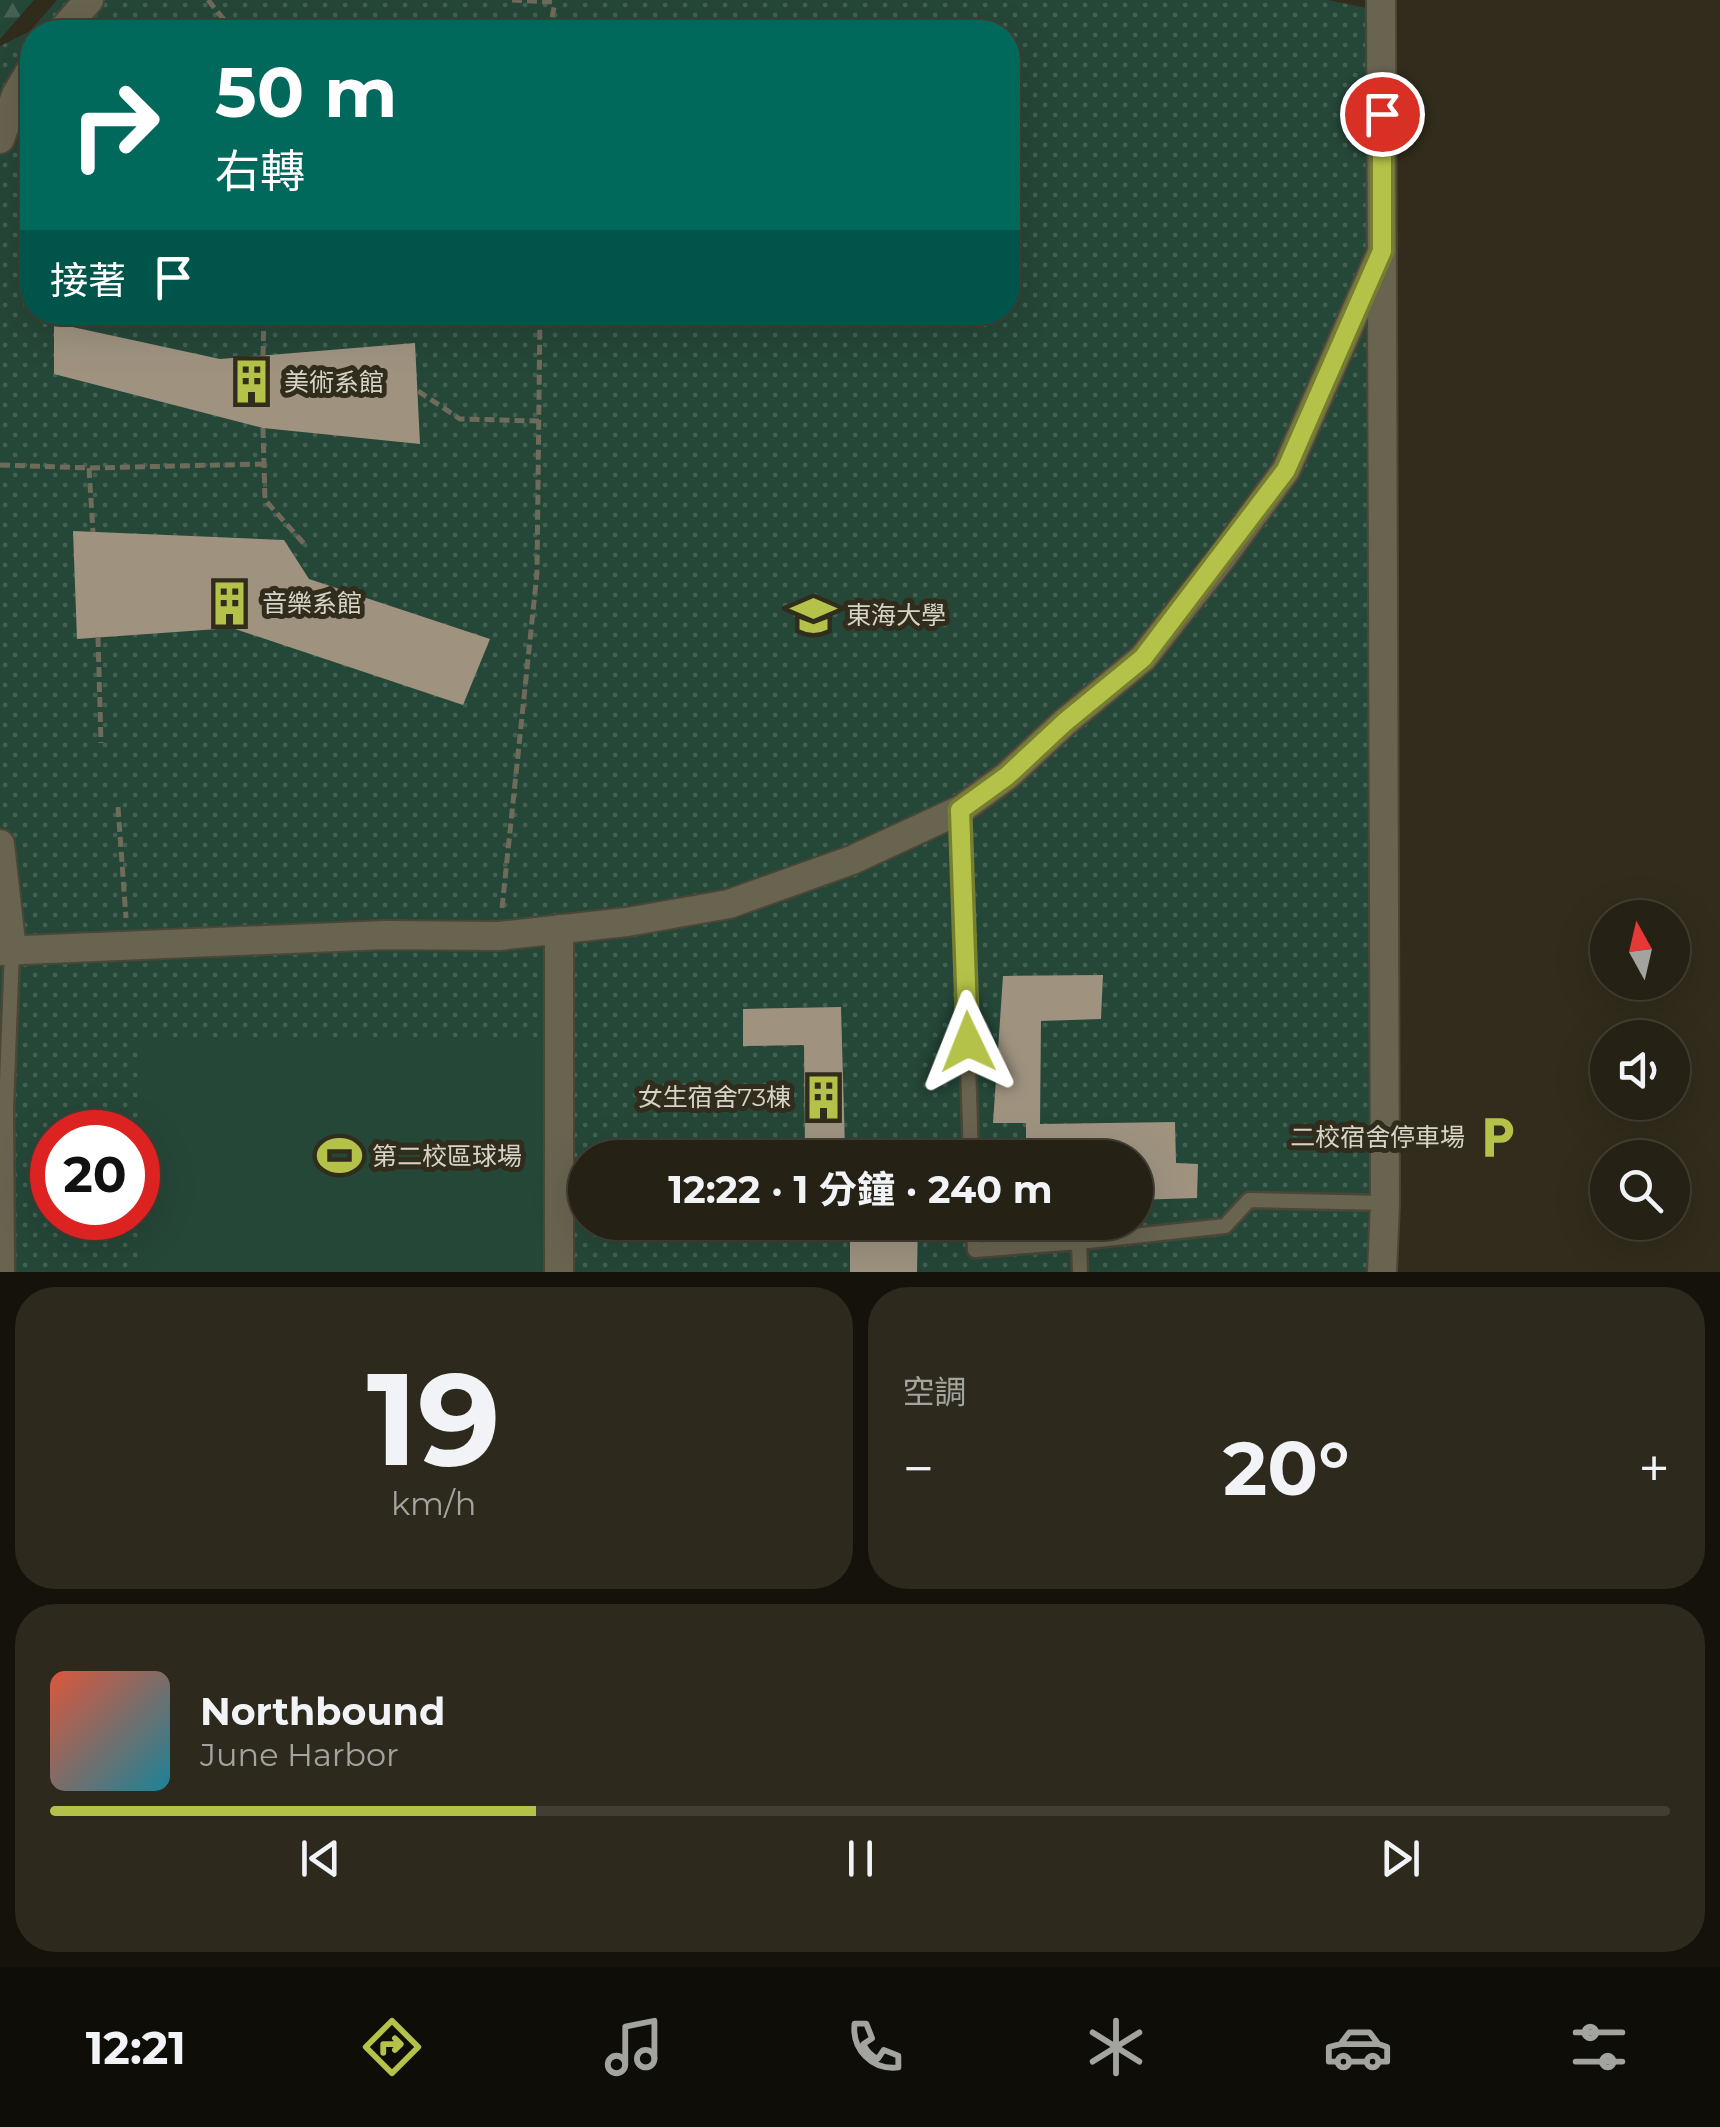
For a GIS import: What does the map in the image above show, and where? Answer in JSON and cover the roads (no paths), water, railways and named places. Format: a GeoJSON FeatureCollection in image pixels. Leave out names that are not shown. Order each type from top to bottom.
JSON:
{"type":"FeatureCollection","features":[{"type":"Feature","properties":{"kind":"street"},"geometry":{"type":"LineString","coordinates":[[72,20],[89,0]]}},
{"type":"Feature","properties":{"kind":"street"},"geometry":{"type":"LineString","coordinates":[[1368,1272],[1382,1259],[1384,1203],[1381,0]]}},
{"type":"Feature","properties":{"kind":"street"},"geometry":{"type":"LineString","coordinates":[[0,140],[20,88]]}},
{"type":"Feature","properties":{"kind":"street"},"geometry":{"type":"LineString","coordinates":[[0,844],[6,951],[384,935],[499,936],[559,930],[729,904],[852,860],[960,810],[1007,776],[1143,658],[1286,470],[1382,251]]}},
{"type":"Feature","properties":{"kind":"street"},"geometry":{"type":"LineString","coordinates":[[559,930],[559,1272]]}},
{"type":"Feature","properties":{"kind":"lane"},"geometry":{"type":"LineString","coordinates":[[960,810],[971,1140]]}},
{"type":"Feature","properties":{"kind":"lane"},"geometry":{"type":"LineString","coordinates":[[6,951],[7,1272]]}},
{"type":"Feature","properties":{"kind":"lane"},"geometry":{"type":"LineString","coordinates":[[974,1240],[974,1250],[1225,1226],[1249,1200],[1384,1203]]}},
{"type":"Feature","properties":{"kind":"lane"},"geometry":{"type":"LineString","coordinates":[[1079,1242],[1080,1272]]}},
{"type":"Feature","properties":{"kind":"place","name":"美術系館"},"geometry":{"type":"Point","coordinates":[251,382]}},
{"type":"Feature","properties":{"kind":"place","name":"音樂系館"},"geometry":{"type":"Point","coordinates":[229,603]}},
{"type":"Feature","properties":{"kind":"place","name":"東海大學"},"geometry":{"type":"Point","coordinates":[813,615]}},
{"type":"Feature","properties":{"kind":"place","name":"女生宿舍73棟"},"geometry":{"type":"Point","coordinates":[824,1097]}},
{"type":"Feature","properties":{"kind":"place","name":"二校宿舍停車場"},"geometry":{"type":"Point","coordinates":[1498,1137]}},
{"type":"Feature","properties":{"kind":"place","name":"第二校區球場"},"geometry":{"type":"Point","coordinates":[339,1156]}}]}
